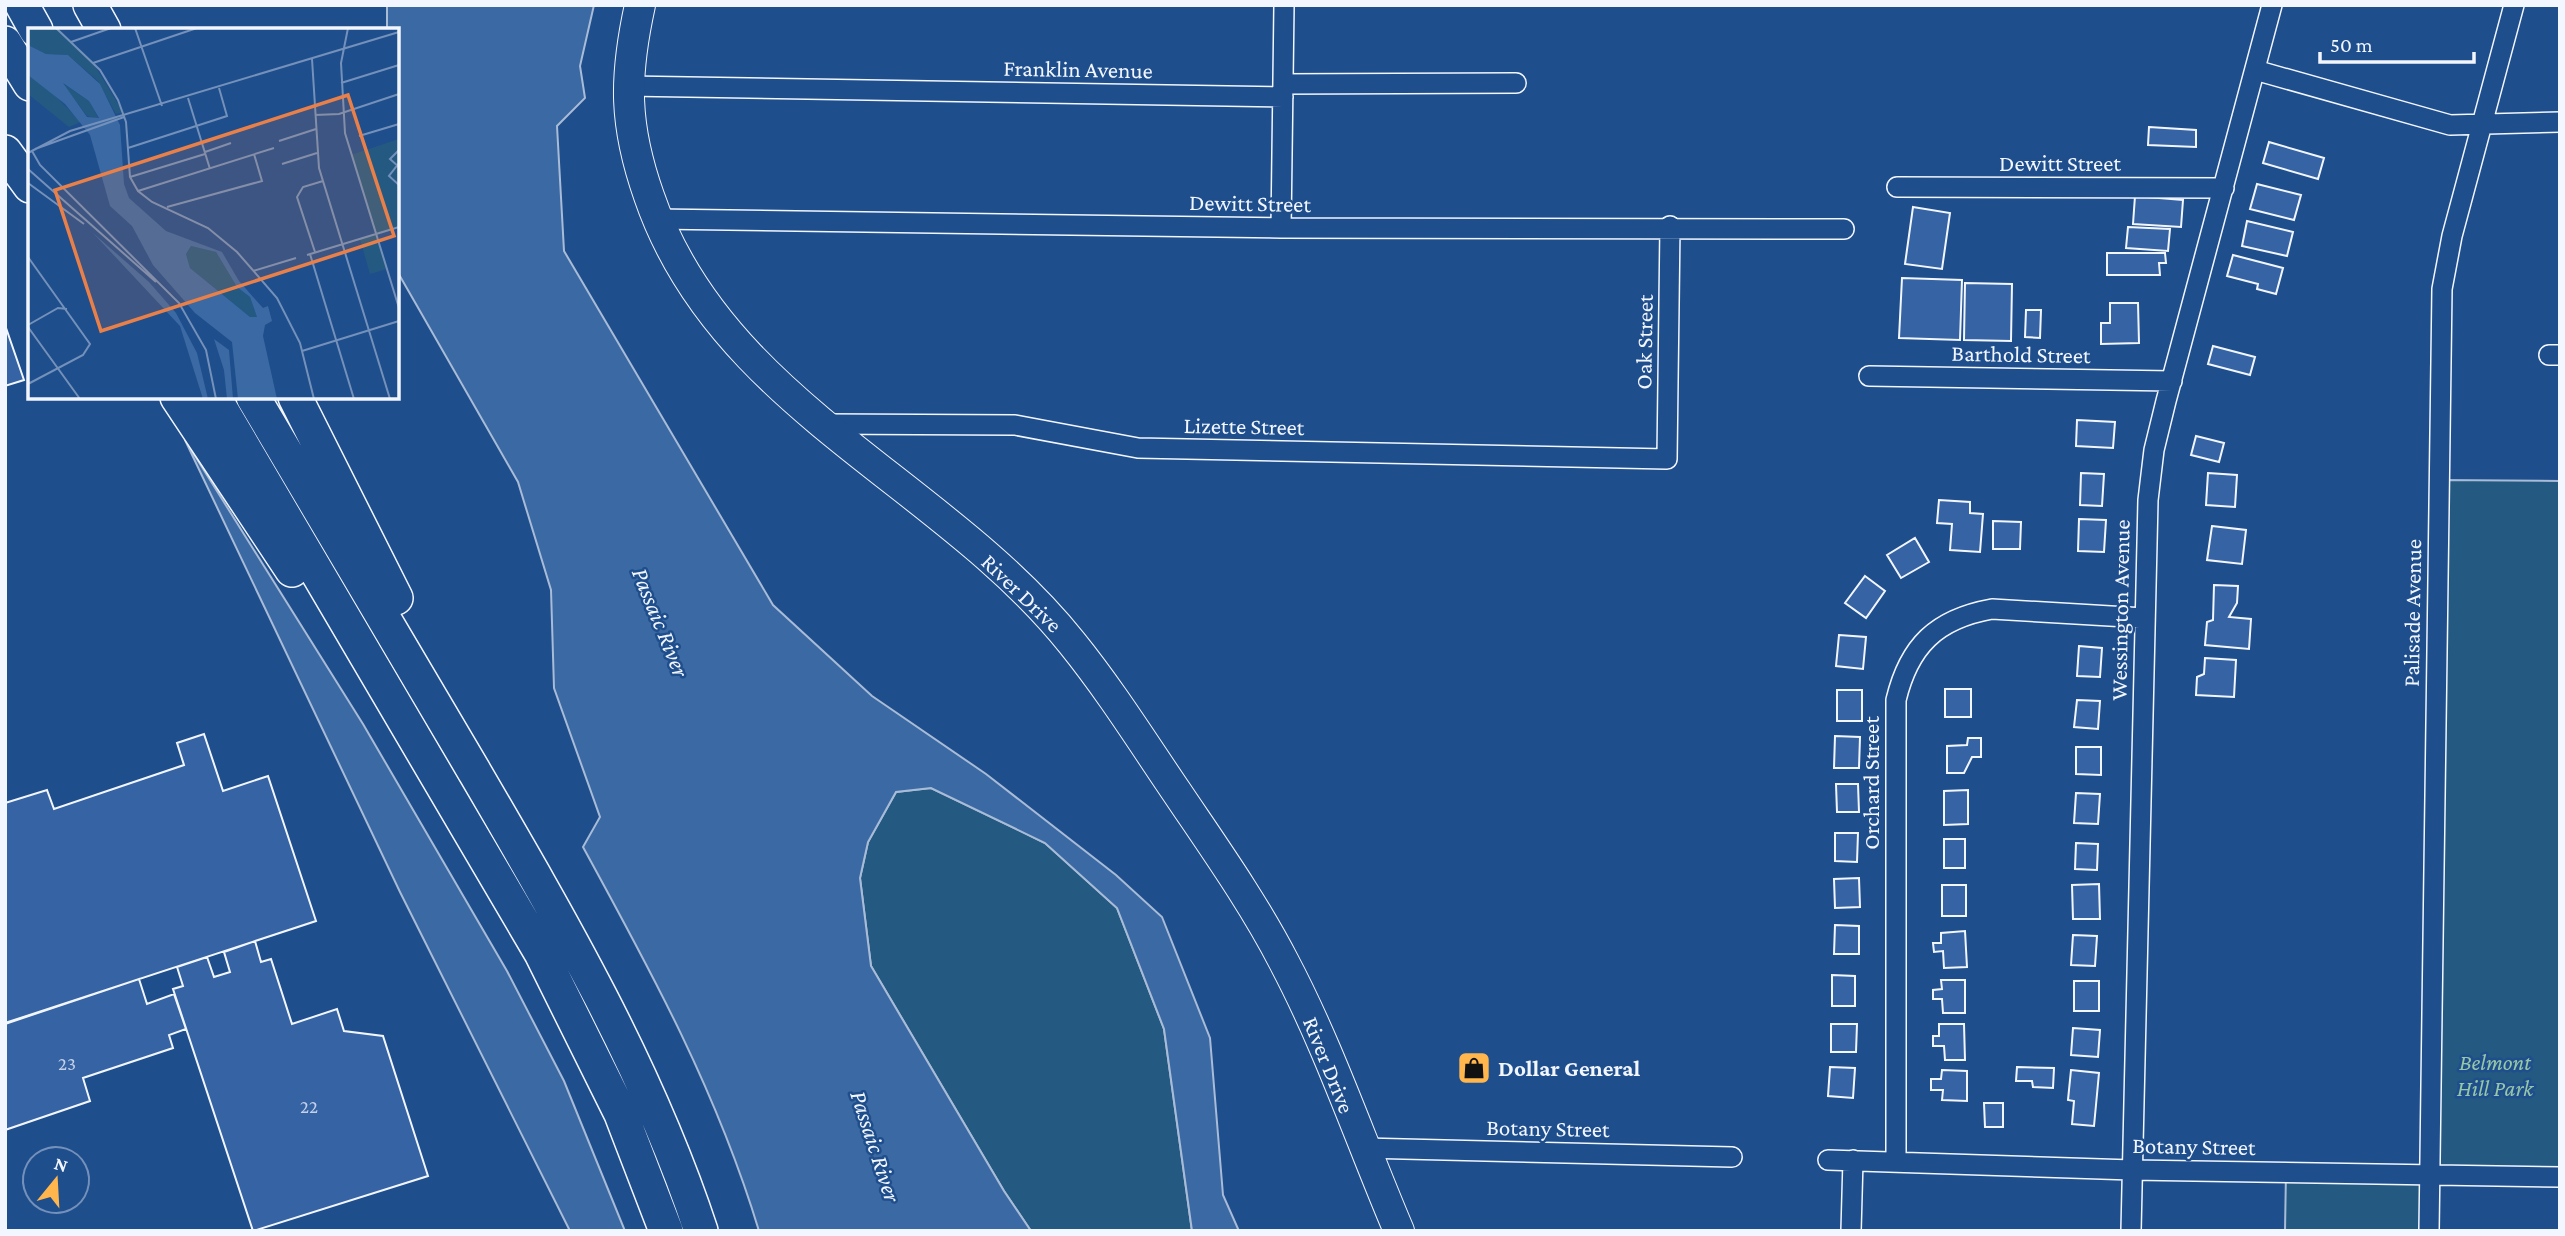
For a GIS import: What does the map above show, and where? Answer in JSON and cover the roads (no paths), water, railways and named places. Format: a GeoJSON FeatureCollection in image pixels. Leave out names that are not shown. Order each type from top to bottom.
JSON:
{"type":"FeatureCollection","features":[{"type":"Feature","properties":{"kind":"highway"},"geometry":{"type":"LineString","coordinates":[[22,5],[35,28]]}},
{"type":"Feature","properties":{"kind":"highway"},"geometry":{"type":"LineString","coordinates":[[90,5],[103,28]]}},
{"type":"Feature","properties":{"kind":"highway"},"geometry":{"type":"LineString","coordinates":[[5,43],[28,81]]}},
{"type":"Feature","properties":{"kind":"highway"},"geometry":{"type":"LineString","coordinates":[[5,152],[28,183]]}},
{"type":"Feature","properties":{"kind":"highway"},"geometry":{"type":"LineString","coordinates":[[178,399],[320,614],[477,873],[570,1007]]}},
{"type":"Feature","properties":{"kind":"highway"},"geometry":{"type":"LineString","coordinates":[[215,399],[510,898],[570,1007],[621,1114],[666,1231]]}},
{"type":"Feature","properties":{"kind":"highway"},"geometry":{"type":"LineString","coordinates":[[254,399],[539,881],[600,992]]}},
{"type":"Feature","properties":{"kind":"highway"},"geometry":{"type":"LineString","coordinates":[[296,399],[420,645],[535,847],[652,1101],[702,1231]]}},
{"type":"Feature","properties":{"kind":"main road","name":"River Drive"},"geometry":{"type":"LineString","coordinates":[[640,5],[627,86],[630,127],[640,171],[656,219],[702,302],[735,343],[776,384],[986,558],[1031,598],[1072,642],[1224,862],[1284,962],[1399,1231]]}},
{"type":"Feature","properties":{"kind":"street"},"geometry":{"type":"LineString","coordinates":[[1281,228],[1284,5]]}},
{"type":"Feature","properties":{"kind":"street","name":"Wessington Avenue"},"geometry":{"type":"LineString","coordinates":[[2131,1231],[2148,500],[2154,450],[2272,5]]}},
{"type":"Feature","properties":{"kind":"street","name":"Palisade Avenue"},"geometry":{"type":"LineString","coordinates":[[2429,1231],[2442,289],[2452,236],[2515,5]]}},
{"type":"Feature","properties":{"kind":"street"},"geometry":{"type":"LineString","coordinates":[[2255,70],[2450,125],[2560,122]]}},
{"type":"Feature","properties":{"kind":"street","name":"Franklin Avenue"},"geometry":{"type":"LineString","coordinates":[[627,86],[1283,90],[1516,83]]}},
{"type":"Feature","properties":{"kind":"street","name":"Dewitt Street"},"geometry":{"type":"LineString","coordinates":[[1897,187],[2224,188]]}},
{"type":"Feature","properties":{"kind":"street","name":"Dewitt Street"},"geometry":{"type":"LineString","coordinates":[[656,219],[1281,228],[1670,226],[1844,229]]}},
{"type":"Feature","properties":{"kind":"street","name":"Oak Street"},"geometry":{"type":"LineString","coordinates":[[1667,459],[1670,226]]}},
{"type":"Feature","properties":{"kind":"street","name":"Barthold Street"},"geometry":{"type":"LineString","coordinates":[[1869,376],[2172,381]]}},
{"type":"Feature","properties":{"kind":"street","name":"Lizette Street"},"geometry":{"type":"LineString","coordinates":[[823,424],[1015,425],[1138,448],[1667,459]]}},
{"type":"Feature","properties":{"kind":"street","name":"Orchard Street"},"geometry":{"type":"LineString","coordinates":[[1896,1162],[1896,700],[1901,677],[1912,656],[1929,636],[1950,621],[1970,613],[1992,609],[2144,618]]}},
{"type":"Feature","properties":{"kind":"street","name":"Botany Street"},"geometry":{"type":"LineString","coordinates":[[1363,1148],[1732,1157]]}},
{"type":"Feature","properties":{"kind":"street","name":"Botany Street"},"geometry":{"type":"LineString","coordinates":[[1828,1160],[2132,1170],[2560,1177]]}},
{"type":"Feature","properties":{"kind":"street"},"geometry":{"type":"LineString","coordinates":[[1851,1231],[1853,1160]]}},
{"type":"Feature","properties":{"kind":"water","name":"Passaic River"},"geometry":{"type":"Polygon","coordinates":[[[387,5],[594,5],[580,66],[585,98],[557,126],[564,251],[773,605],[872,696],[986,774],[1116,875],[1162,917],[1210,1038],[1223,1195],[1239,1231],[1192,1231],[1164,1029],[1117,908],[1045,843],[931,788],[896,792],[868,842],[860,878],[871,966],[1004,1191],[1031,1231],[759,1231],[723,1130],[681,1034],[583,847],[600,817],[554,688],[551,590],[518,482],[399,274],[399,28],[387,28],[387,5]]]}},
{"type":"Feature","properties":{"kind":"water"},"geometry":{"type":"Polygon","coordinates":[[[185,440],[363,724],[507,971],[564,1081],[625,1231],[570,1231],[400,892],[185,440]]]}},
{"type":"Feature","properties":{"kind":"place","name":"Dollar General"},"geometry":{"type":"Point","coordinates":[1474,1068]}},
{"type":"Feature","properties":{"kind":"park label","name":"Belmont Hill Park"},"geometry":{"type":"Point","coordinates":[2495,1075]}}]}
